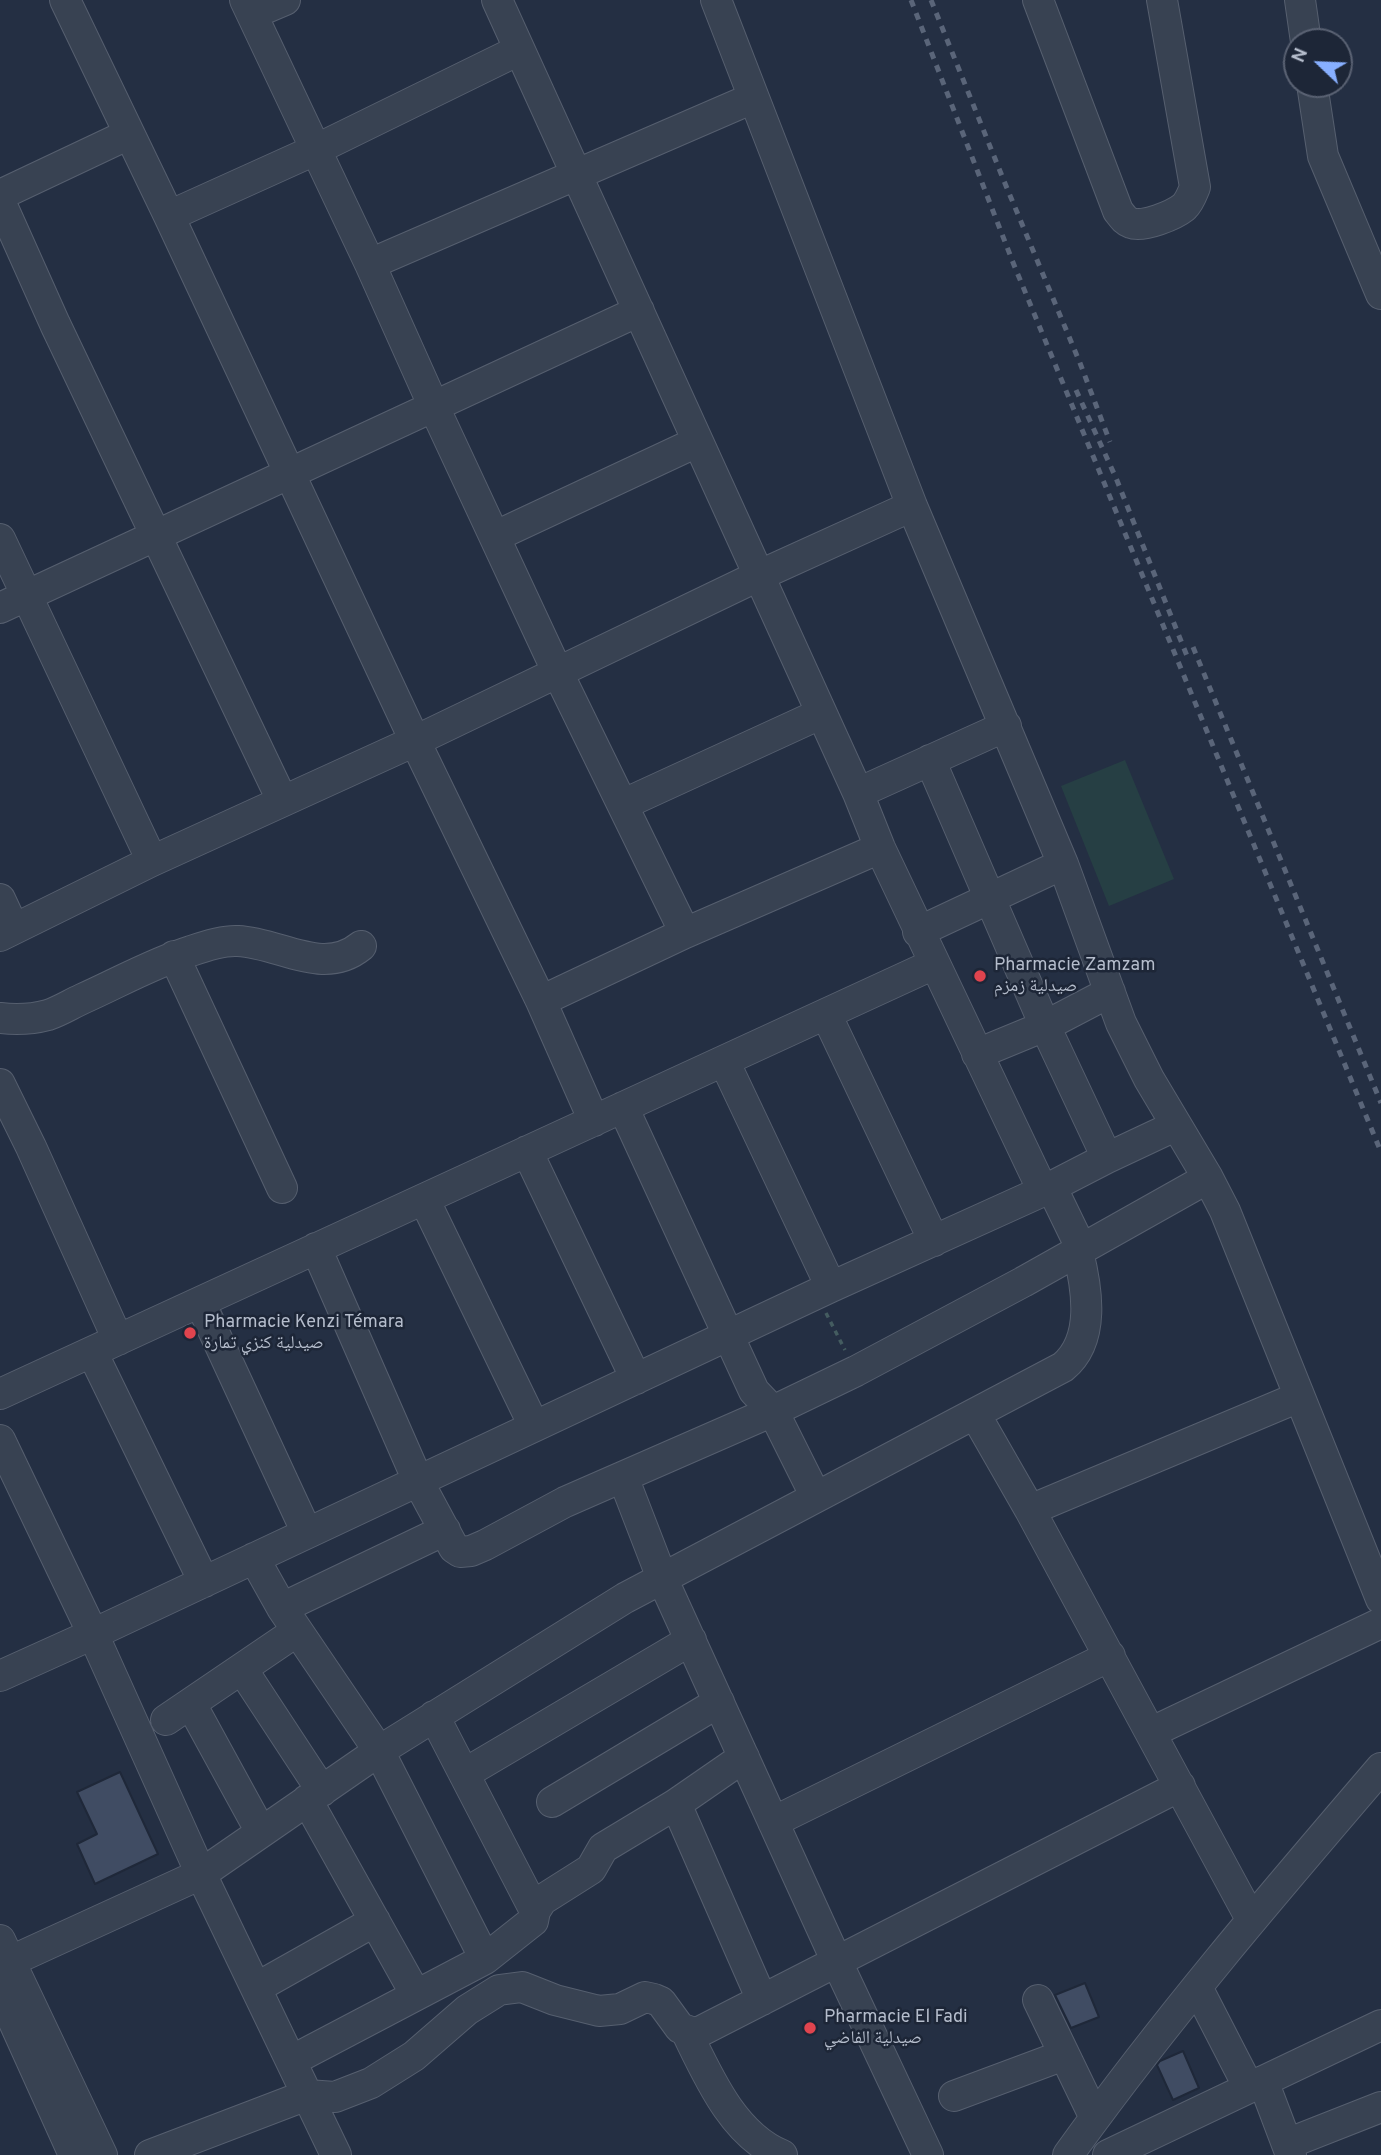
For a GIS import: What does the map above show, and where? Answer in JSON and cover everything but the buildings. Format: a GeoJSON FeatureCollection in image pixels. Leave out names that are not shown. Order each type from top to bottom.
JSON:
{"type":"FeatureCollection","features":[{"type":"Feature","properties":{"kind":"street"},"geometry":{"type":"LineString","coordinates":[[65,0],[415,741],[541,1001],[594,1121]]}},
{"type":"Feature","properties":{"kind":"street"},"geometry":{"type":"LineString","coordinates":[[285,0],[249,7],[557,671],[685,933]]}},
{"type":"Feature","properties":{"kind":"street"},"geometry":{"type":"LineString","coordinates":[[102,2155],[3,1956],[201,1874],[379,1751],[625,1598],[1048,1376],[1063,1367],[1077,1352],[1086,1317],[1080,1251],[977,1054],[918,932],[858,793],[820,715],[497,0]]}},
{"type":"Feature","properties":{"kind":"street"},"geometry":{"type":"LineString","coordinates":[[716,0],[912,506],[1063,864],[1121,1023],[1175,1126],[1208,1178],[1238,1243],[1381,1599]]}},
{"type":"Feature","properties":{"kind":"street"},"geometry":{"type":"LineString","coordinates":[[1038,0],[1118,211],[1129,223],[1139,225],[1176,212],[1185,206],[1195,187],[1162,0]]}},
{"type":"Feature","properties":{"kind":"street"},"geometry":{"type":"LineString","coordinates":[[1300,0],[1304,28]]}},
{"type":"Feature","properties":{"kind":"street"},"geometry":{"type":"LineString","coordinates":[[169,216],[315,150],[519,50]]}},
{"type":"Feature","properties":{"kind":"street"},"geometry":{"type":"LineString","coordinates":[[370,264],[753,98]]}},
{"type":"Feature","properties":{"kind":"street"},"geometry":{"type":"LineString","coordinates":[[1314,98],[1323,156],[1381,294]]}},
{"type":"Feature","properties":{"kind":"street"},"geometry":{"type":"LineString","coordinates":[[0,195],[129,134]]}},
{"type":"Feature","properties":{"kind":"street"},"geometry":{"type":"LineString","coordinates":[[0,201],[55,324],[282,800]]}},
{"type":"Feature","properties":{"kind":"street"},"geometry":{"type":"LineString","coordinates":[[0,608],[639,311]]}},
{"type":"Feature","properties":{"kind":"street"},"geometry":{"type":"LineString","coordinates":[[496,536],[697,442]]}},
{"type":"Feature","properties":{"kind":"street"},"geometry":{"type":"LineString","coordinates":[[0,899],[7,932],[152,861],[415,741],[557,671],[912,506]]}},
{"type":"Feature","properties":{"kind":"street"},"geometry":{"type":"LineString","coordinates":[[0,539],[152,861]]}},
{"type":"Feature","properties":{"kind":"street"},"geometry":{"type":"LineString","coordinates":[[624,804],[820,715]]}},
{"type":"Feature","properties":{"kind":"street"},"geometry":{"type":"LineString","coordinates":[[858,793],[1006,726]]}},
{"type":"Feature","properties":{"kind":"street"},"geometry":{"type":"LineString","coordinates":[[930,760],[1045,1026],[1107,1158]]}},
{"type":"Feature","properties":{"kind":"street"},"geometry":{"type":"LineString","coordinates":[[541,1001],[685,933],[880,848]]}},
{"type":"Feature","properties":{"kind":"street"},"geometry":{"type":"LineString","coordinates":[[918,932],[1063,864]]}},
{"type":"Feature","properties":{"kind":"street"},"geometry":{"type":"LineString","coordinates":[[0,1018],[18,1020],[48,1015],[174,956],[205,946],[236,941],[273,947],[307,958],[336,960],[351,955],[361,946]]}},
{"type":"Feature","properties":{"kind":"street"},"geometry":{"type":"LineString","coordinates":[[174,956],[282,1188]]}},
{"type":"Feature","properties":{"kind":"street"},"geometry":{"type":"LineString","coordinates":[[0,1394],[934,964]]}},
{"type":"Feature","properties":{"kind":"street"},"geometry":{"type":"LineString","coordinates":[[977,1054],[1045,1026],[1110,992]]}},
{"type":"Feature","properties":{"kind":"street"},"geometry":{"type":"LineString","coordinates":[[826,1014],[933,1241]]}},
{"type":"Feature","properties":{"kind":"street"},"geometry":{"type":"LineString","coordinates":[[724,1061],[824,1291]]}},
{"type":"Feature","properties":{"kind":"street"},"geometry":{"type":"LineString","coordinates":[[0,1084],[31,1147],[105,1346],[204,1582]]}},
{"type":"Feature","properties":{"kind":"street"},"geometry":{"type":"LineString","coordinates":[[623,1107],[754,1391],[773,1411],[816,1497]]}},
{"type":"Feature","properties":{"kind":"street"},"geometry":{"type":"LineString","coordinates":[[0,1676],[1175,1126]]}},
{"type":"Feature","properties":{"kind":"street"},"geometry":{"type":"LineString","coordinates":[[527,1152],[636,1379]]}},
{"type":"Feature","properties":{"kind":"street"},"geometry":{"type":"LineString","coordinates":[[316,1248],[418,1481],[454,1548],[460,1552],[471,1551],[565,1502],[773,1411],[856,1371],[1080,1251],[1208,1178]]}},
{"type":"Feature","properties":{"kind":"street"},"geometry":{"type":"LineString","coordinates":[[424,1199],[534,1426]]}},
{"type":"Feature","properties":{"kind":"street"},"geometry":{"type":"LineString","coordinates":[[201,1302],[307,1533]]}},
{"type":"Feature","properties":{"kind":"street"},"geometry":{"type":"LineString","coordinates":[[1030,1510],[1299,1398]]}},
{"type":"Feature","properties":{"kind":"street"},"geometry":{"type":"LineString","coordinates":[[975,1414],[1152,1732],[1251,1919]]}},
{"type":"Feature","properties":{"kind":"street"},"geometry":{"type":"LineString","coordinates":[[1,1445],[93,1634],[201,1874],[336,2155]]}},
{"type":"Feature","properties":{"kind":"street"},"geometry":{"type":"LineString","coordinates":[[623,1477],[662,1578],[928,2155]]}},
{"type":"Feature","properties":{"kind":"street"},"geometry":{"type":"LineString","coordinates":[[166,1720],[242,1669],[290,1619],[445,1530]]}},
{"type":"Feature","properties":{"kind":"street"},"geometry":{"type":"LineString","coordinates":[[254,1558],[290,1619],[379,1751],[485,1959]]}},
{"type":"Feature","properties":{"kind":"street"},"geometry":{"type":"LineString","coordinates":[[1152,1732],[1381,1623]]}},
{"type":"Feature","properties":{"kind":"street"},"geometry":{"type":"LineString","coordinates":[[464,1774],[691,1640]]}},
{"type":"Feature","properties":{"kind":"street"},"geometry":{"type":"LineString","coordinates":[[773,1822],[1110,1656]]}},
{"type":"Feature","properties":{"kind":"street"},"geometry":{"type":"LineString","coordinates":[[242,1669],[314,1796],[374,1921],[416,1995]]}},
{"type":"Feature","properties":{"kind":"street"},"geometry":{"type":"LineString","coordinates":[[552,1802],[719,1702]]}},
{"type":"Feature","properties":{"kind":"street"},"geometry":{"type":"LineString","coordinates":[[191,1704],[261,1832]]}},
{"type":"Feature","properties":{"kind":"street"},"geometry":{"type":"LineString","coordinates":[[435,1716],[535,1911]]}},
{"type":"Feature","properties":{"kind":"street"},"geometry":{"type":"LineString","coordinates":[[291,2061],[485,1959],[533,1921],[535,1911],[542,1900],[592,1869],[603,1848],[676,1804],[744,1757]]}},
{"type":"Feature","properties":{"kind":"street"},"geometry":{"type":"LineString","coordinates":[[1071,2153],[1095,2118],[1251,1919],[1381,1768]]}},
{"type":"Feature","properties":{"kind":"street"},"geometry":{"type":"LineString","coordinates":[[150,2155],[307,2095],[335,2097],[370,2083],[414,2056],[467,2010],[499,1990],[522,1987],[555,2000],[599,2011],[620,2009],[645,1997],[661,2002],[676,2025],[685,2031],[701,2031],[1180,1786]]}},
{"type":"Feature","properties":{"kind":"street"},"geometry":{"type":"LineString","coordinates":[[676,1804],[762,2000]]}},
{"type":"Feature","properties":{"kind":"street"},"geometry":{"type":"LineString","coordinates":[[256,1988],[374,1921]]}},
{"type":"Feature","properties":{"kind":"street"},"geometry":{"type":"LineString","coordinates":[[1197,1987],[1256,2084],[1289,2149],[1381,2107]]}},
{"type":"Feature","properties":{"kind":"street"},"geometry":{"type":"LineString","coordinates":[[0,1991],[74,2155]]}},
{"type":"Feature","properties":{"kind":"street"},"geometry":{"type":"LineString","coordinates":[[1038,2000],[1095,2118]]}},
{"type":"Feature","properties":{"kind":"street"},"geometry":{"type":"LineString","coordinates":[[1108,2155],[1381,2025]]}},
{"type":"Feature","properties":{"kind":"street"},"geometry":{"type":"LineString","coordinates":[[685,2031],[737,2122],[753,2138],[782,2155]]}},
{"type":"Feature","properties":{"kind":"street"},"geometry":{"type":"LineString","coordinates":[[954,2096],[1064,2055]]}},
{"type":"Feature","properties":{"kind":"path"},"geometry":{"type":"LineString","coordinates":[[824,1291],[856,1371]]}},
{"type":"Feature","properties":{"kind":"green space"},"geometry":{"type":"Polygon","coordinates":[[[1125,760],[1174,879],[1109,906],[1061,786],[1125,760]]]}},
{"type":"Feature","properties":{"kind":"railway"},"geometry":{"type":"LineString","coordinates":[[911,0],[1014,265],[1381,1152]]}},
{"type":"Feature","properties":{"kind":"railway"},"geometry":{"type":"LineString","coordinates":[[931,0],[1110,442]]}},
{"type":"Feature","properties":{"kind":"railway"},"geometry":{"type":"LineString","coordinates":[[1076,390],[1116,478],[1189,661]]}},
{"type":"Feature","properties":{"kind":"railway"},"geometry":{"type":"LineString","coordinates":[[1193,647],[1381,1103]]}},
{"type":"Feature","properties":{"kind":"place","name":"Pharmacie Zamzam صيدلية زمزم"},"geometry":{"type":"Point","coordinates":[980,976]}},
{"type":"Feature","properties":{"kind":"place","name":"Pharmacie Kenzi Témara صيدلية كنزي تمارة"},"geometry":{"type":"Point","coordinates":[190,1333]}},
{"type":"Feature","properties":{"kind":"place","name":"Pharmacie El Fadi صيدلية الفاضي"},"geometry":{"type":"Point","coordinates":[810,2028]}}]}
